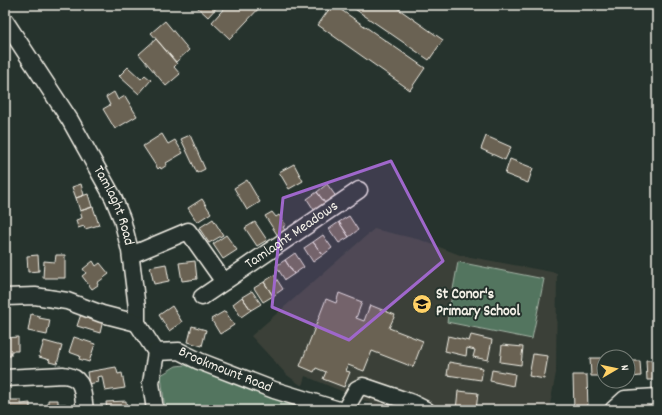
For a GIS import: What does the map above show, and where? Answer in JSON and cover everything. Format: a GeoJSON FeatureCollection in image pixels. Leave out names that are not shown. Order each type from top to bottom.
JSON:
{"type":"FeatureCollection","features":[{"type":"Feature","properties":{"kind":"street","name":"Tamlaght Road"},"geometry":{"type":"LineString","coordinates":[[5,21],[70,120],[113,196],[122,219],[131,256],[137,308],[137,323]]}},
{"type":"Feature","properties":{"kind":"street","name":"Tamlaght Meadows"},"geometry":{"type":"LineString","coordinates":[[202,297],[359,190]]}},
{"type":"Feature","properties":{"kind":"street"},"geometry":{"type":"LineString","coordinates":[[131,256],[188,230],[224,282]]}},
{"type":"Feature","properties":{"kind":"street"},"geometry":{"type":"LineString","coordinates":[[5,297],[35,296],[67,300],[102,314],[137,323],[156,352],[151,383],[155,410]]}},
{"type":"Feature","properties":{"kind":"street","name":"Brookmount Road"},"geometry":{"type":"LineString","coordinates":[[156,352],[179,351],[199,361],[274,390],[339,410]]}},
{"type":"Feature","properties":{"kind":"street"},"geometry":{"type":"LineString","coordinates":[[5,378],[71,376],[77,378],[80,384],[85,410]]}},
{"type":"Feature","properties":{"kind":"street"},"geometry":{"type":"LineString","coordinates":[[345,410],[357,390],[363,386],[410,402],[426,410]]}},
{"type":"Feature","properties":{"kind":"street"},"geometry":{"type":"LineString","coordinates":[[613,410],[625,399],[657,397]]}},
{"type":"Feature","properties":{"kind":"highlighted area"},"geometry":{"type":"Polygon","coordinates":[[[391,161],[443,261],[349,340],[272,307],[283,198],[391,161]]]}},
{"type":"Feature","properties":{"kind":"shaded area","name":"St Conor's Primary School"},"geometry":{"type":"Polygon","coordinates":[[[374,229],[421,240],[460,255],[557,273],[556,373],[549,410],[387,410],[305,376],[302,386],[287,375],[251,336],[374,229]]]}},
{"type":"Feature","properties":{"kind":"green space"},"geometry":{"type":"Polygon","coordinates":[[[458,262],[544,279],[532,339],[447,322],[458,262]]]}},
{"type":"Feature","properties":{"kind":"green space"},"geometry":{"type":"Polygon","coordinates":[[[185,365],[308,410],[165,410],[161,375],[176,366],[185,365]]]}},
{"type":"Feature","properties":{"kind":"building"},"geometry":{"type":"Polygon","coordinates":[[[195,5],[219,5],[208,17],[195,5]]]}},
{"type":"Feature","properties":{"kind":"building"},"geometry":{"type":"Polygon","coordinates":[[[227,5],[262,5],[230,39],[212,22],[227,5]]]}},
{"type":"Feature","properties":{"kind":"building"},"geometry":{"type":"Polygon","coordinates":[[[332,5],[425,68],[410,90],[318,25],[332,5]]]}},
{"type":"Feature","properties":{"kind":"building"},"geometry":{"type":"Polygon","coordinates":[[[349,5],[393,5],[443,40],[429,60],[349,5]]]}},
{"type":"Feature","properties":{"kind":"building"},"geometry":{"type":"Polygon","coordinates":[[[165,21],[189,50],[176,62],[151,33],[165,21]]]}},
{"type":"Feature","properties":{"kind":"building"},"geometry":{"type":"Polygon","coordinates":[[[156,39],[177,64],[174,67],[180,74],[166,86],[139,54],[156,39]]]}},
{"type":"Feature","properties":{"kind":"building"},"geometry":{"type":"Polygon","coordinates":[[[128,67],[141,79],[145,75],[151,80],[139,94],[119,76],[128,67]]]}},
{"type":"Feature","properties":{"kind":"building"},"geometry":{"type":"Polygon","coordinates":[[[114,92],[118,100],[125,96],[137,116],[115,129],[103,109],[110,105],[106,97],[114,92]]]}},
{"type":"Feature","properties":{"kind":"building"},"geometry":{"type":"Polygon","coordinates":[[[162,134],[168,144],[175,140],[183,153],[166,163],[167,165],[161,169],[160,167],[158,169],[143,146],[162,134]]]}},
{"type":"Feature","properties":{"kind":"building"},"geometry":{"type":"Polygon","coordinates":[[[190,135],[205,169],[197,173],[181,139],[190,135]]]}},
{"type":"Feature","properties":{"kind":"building"},"geometry":{"type":"Polygon","coordinates":[[[486,136],[511,147],[505,160],[481,149],[486,136]]]}},
{"type":"Feature","properties":{"kind":"building"},"geometry":{"type":"Polygon","coordinates":[[[510,159],[533,168],[528,183],[505,174],[510,159]]]}},
{"type":"Feature","properties":{"kind":"building"},"geometry":{"type":"Polygon","coordinates":[[[294,164],[303,181],[289,189],[279,172],[294,164]]]}},
{"type":"Feature","properties":{"kind":"building"},"geometry":{"type":"Polygon","coordinates":[[[247,180],[260,202],[247,210],[234,188],[247,180]]]}},
{"type":"Feature","properties":{"kind":"building"},"geometry":{"type":"Polygon","coordinates":[[[81,184],[84,195],[76,198],[72,187],[81,184]]]}},
{"type":"Feature","properties":{"kind":"building"},"geometry":{"type":"Polygon","coordinates":[[[327,184],[337,198],[327,206],[317,192],[327,184]]]}},
{"type":"Feature","properties":{"kind":"building"},"geometry":{"type":"Polygon","coordinates":[[[317,192],[327,206],[316,213],[307,199],[317,192]]]}},
{"type":"Feature","properties":{"kind":"building"},"geometry":{"type":"Polygon","coordinates":[[[88,194],[92,207],[80,211],[76,198],[88,194]]]}},
{"type":"Feature","properties":{"kind":"building"},"geometry":{"type":"Polygon","coordinates":[[[202,199],[211,213],[197,222],[188,208],[202,199]]]}},
{"type":"Feature","properties":{"kind":"building"},"geometry":{"type":"Polygon","coordinates":[[[93,207],[99,225],[85,229],[84,226],[78,228],[76,220],[82,218],[80,211],[93,207]]]}},
{"type":"Feature","properties":{"kind":"building"},"geometry":{"type":"Polygon","coordinates":[[[272,212],[276,217],[279,215],[286,225],[283,227],[286,232],[278,236],[265,216],[272,212]]]}},
{"type":"Feature","properties":{"kind":"building"},"geometry":{"type":"Polygon","coordinates":[[[349,216],[358,230],[349,237],[339,222],[349,216]]]}},
{"type":"Feature","properties":{"kind":"building"},"geometry":{"type":"Polygon","coordinates":[[[213,219],[223,235],[209,243],[199,228],[213,219]]]}},
{"type":"Feature","properties":{"kind":"building"},"geometry":{"type":"Polygon","coordinates":[[[255,222],[267,240],[257,246],[245,228],[255,222]]]}},
{"type":"Feature","properties":{"kind":"building"},"geometry":{"type":"Polygon","coordinates":[[[339,222],[349,237],[339,243],[329,229],[339,222]]]}},
{"type":"Feature","properties":{"kind":"building"},"geometry":{"type":"Polygon","coordinates":[[[226,235],[237,250],[223,259],[213,244],[226,235]]]}},
{"type":"Feature","properties":{"kind":"building"},"geometry":{"type":"Polygon","coordinates":[[[323,235],[332,248],[323,255],[313,242],[323,235]]]}},
{"type":"Feature","properties":{"kind":"building"},"geometry":{"type":"Polygon","coordinates":[[[313,242],[323,255],[313,262],[304,248],[313,242]]]}},
{"type":"Feature","properties":{"kind":"building"},"geometry":{"type":"Polygon","coordinates":[[[295,253],[304,267],[294,274],[285,260],[295,253]]]}},
{"type":"Feature","properties":{"kind":"building"},"geometry":{"type":"Polygon","coordinates":[[[38,255],[39,271],[28,272],[27,256],[38,255]]]}},
{"type":"Feature","properties":{"kind":"building"},"geometry":{"type":"Polygon","coordinates":[[[56,255],[65,255],[65,278],[43,278],[44,261],[55,262],[56,255]]]}},
{"type":"Feature","properties":{"kind":"building"},"geometry":{"type":"Polygon","coordinates":[[[285,260],[294,274],[285,280],[276,266],[285,260]]]}},
{"type":"Feature","properties":{"kind":"building"},"geometry":{"type":"Polygon","coordinates":[[[93,261],[96,266],[100,263],[109,274],[92,289],[82,276],[86,273],[83,269],[93,261]]]}},
{"type":"Feature","properties":{"kind":"building"},"geometry":{"type":"Polygon","coordinates":[[[195,261],[197,279],[182,281],[179,263],[195,261]]]}},
{"type":"Feature","properties":{"kind":"building"},"geometry":{"type":"Polygon","coordinates":[[[166,264],[169,281],[154,284],[150,267],[166,264]]]}},
{"type":"Feature","properties":{"kind":"building"},"geometry":{"type":"Polygon","coordinates":[[[274,275],[283,289],[273,296],[264,282],[274,275]]]}},
{"type":"Feature","properties":{"kind":"building"},"geometry":{"type":"Polygon","coordinates":[[[264,282],[273,296],[263,302],[254,288],[264,282]]]}},
{"type":"Feature","properties":{"kind":"building"},"geometry":{"type":"Polygon","coordinates":[[[252,291],[261,304],[251,310],[242,297],[252,291]]]}},
{"type":"Feature","properties":{"kind":"building"},"geometry":{"type":"Polygon","coordinates":[[[339,293],[362,302],[356,318],[364,321],[370,305],[395,315],[389,328],[423,341],[413,367],[372,351],[364,371],[348,365],[346,371],[350,372],[344,387],[323,379],[326,372],[316,368],[314,372],[300,366],[326,299],[336,303],[339,293]]]}},
{"type":"Feature","properties":{"kind":"building"},"geometry":{"type":"Polygon","coordinates":[[[242,297],[251,310],[241,317],[233,304],[242,297]]]}},
{"type":"Feature","properties":{"kind":"building"},"geometry":{"type":"Polygon","coordinates":[[[172,306],[182,322],[169,331],[159,315],[172,306]]]}},
{"type":"Feature","properties":{"kind":"building"},"geometry":{"type":"Polygon","coordinates":[[[225,311],[234,325],[220,334],[211,319],[225,311]]]}},
{"type":"Feature","properties":{"kind":"building"},"geometry":{"type":"Polygon","coordinates":[[[31,314],[40,316],[39,318],[50,320],[47,335],[28,331],[31,314]]]}},
{"type":"Feature","properties":{"kind":"building"},"geometry":{"type":"Polygon","coordinates":[[[81,314],[103,320],[100,333],[77,326],[81,314]]]}},
{"type":"Feature","properties":{"kind":"building"},"geometry":{"type":"Polygon","coordinates":[[[192,326],[206,330],[202,346],[188,342],[192,326]]]}},
{"type":"Feature","properties":{"kind":"building"},"geometry":{"type":"Polygon","coordinates":[[[471,335],[492,340],[488,360],[473,357],[475,350],[467,348],[466,356],[445,351],[448,336],[469,341],[471,335]]]}},
{"type":"Feature","properties":{"kind":"building"},"geometry":{"type":"Polygon","coordinates":[[[18,337],[18,351],[11,351],[11,356],[5,356],[5,338],[18,337]]]}},
{"type":"Feature","properties":{"kind":"building"},"geometry":{"type":"Polygon","coordinates":[[[74,337],[95,344],[89,362],[79,359],[80,356],[69,352],[74,337]]]}},
{"type":"Feature","properties":{"kind":"building"},"geometry":{"type":"Polygon","coordinates":[[[44,341],[62,346],[57,364],[39,357],[44,341]]]}},
{"type":"Feature","properties":{"kind":"building"},"geometry":{"type":"Polygon","coordinates":[[[502,345],[523,347],[521,365],[500,362],[502,345]]]}},
{"type":"Feature","properties":{"kind":"building"},"geometry":{"type":"Polygon","coordinates":[[[533,354],[548,356],[544,379],[529,376],[533,354]]]}},
{"type":"Feature","properties":{"kind":"building"},"geometry":{"type":"Polygon","coordinates":[[[590,358],[596,358],[596,376],[591,376],[590,358]]]}},
{"type":"Feature","properties":{"kind":"building"},"geometry":{"type":"Polygon","coordinates":[[[646,360],[657,360],[657,380],[647,380],[646,360]]]}},
{"type":"Feature","properties":{"kind":"building"},"geometry":{"type":"Polygon","coordinates":[[[636,361],[640,361],[641,376],[636,376],[636,361]]]}},
{"type":"Feature","properties":{"kind":"building"},"geometry":{"type":"Polygon","coordinates":[[[449,362],[483,368],[481,380],[447,375],[449,362]]]}},
{"type":"Feature","properties":{"kind":"building"},"geometry":{"type":"Polygon","coordinates":[[[116,367],[118,374],[122,373],[125,388],[105,391],[102,376],[97,377],[98,382],[89,384],[87,372],[116,367]]]}},
{"type":"Feature","properties":{"kind":"building"},"geometry":{"type":"Polygon","coordinates":[[[492,370],[515,374],[513,386],[490,381],[492,370]]]}},
{"type":"Feature","properties":{"kind":"building"},"geometry":{"type":"Polygon","coordinates":[[[573,375],[587,375],[588,410],[574,410],[573,375]]]}},
{"type":"Feature","properties":{"kind":"building"},"geometry":{"type":"Polygon","coordinates":[[[458,391],[478,393],[476,410],[456,410],[458,391]]]}},
{"type":"Feature","properties":{"kind":"building"},"geometry":{"type":"Polygon","coordinates":[[[6,400],[21,400],[21,404],[30,403],[30,410],[6,410],[6,400]]]}},
{"type":"Feature","properties":{"kind":"building"},"geometry":{"type":"Polygon","coordinates":[[[48,400],[58,400],[58,404],[66,404],[66,410],[48,410],[48,400]]]}},
{"type":"Feature","properties":{"kind":"building"},"geometry":{"type":"Polygon","coordinates":[[[126,401],[127,410],[107,410],[106,402],[126,401]]]}},
{"type":"Feature","properties":{"kind":"place","name":"St Conor's Primary School"},"geometry":{"type":"Point","coordinates":[422,304]}}]}
